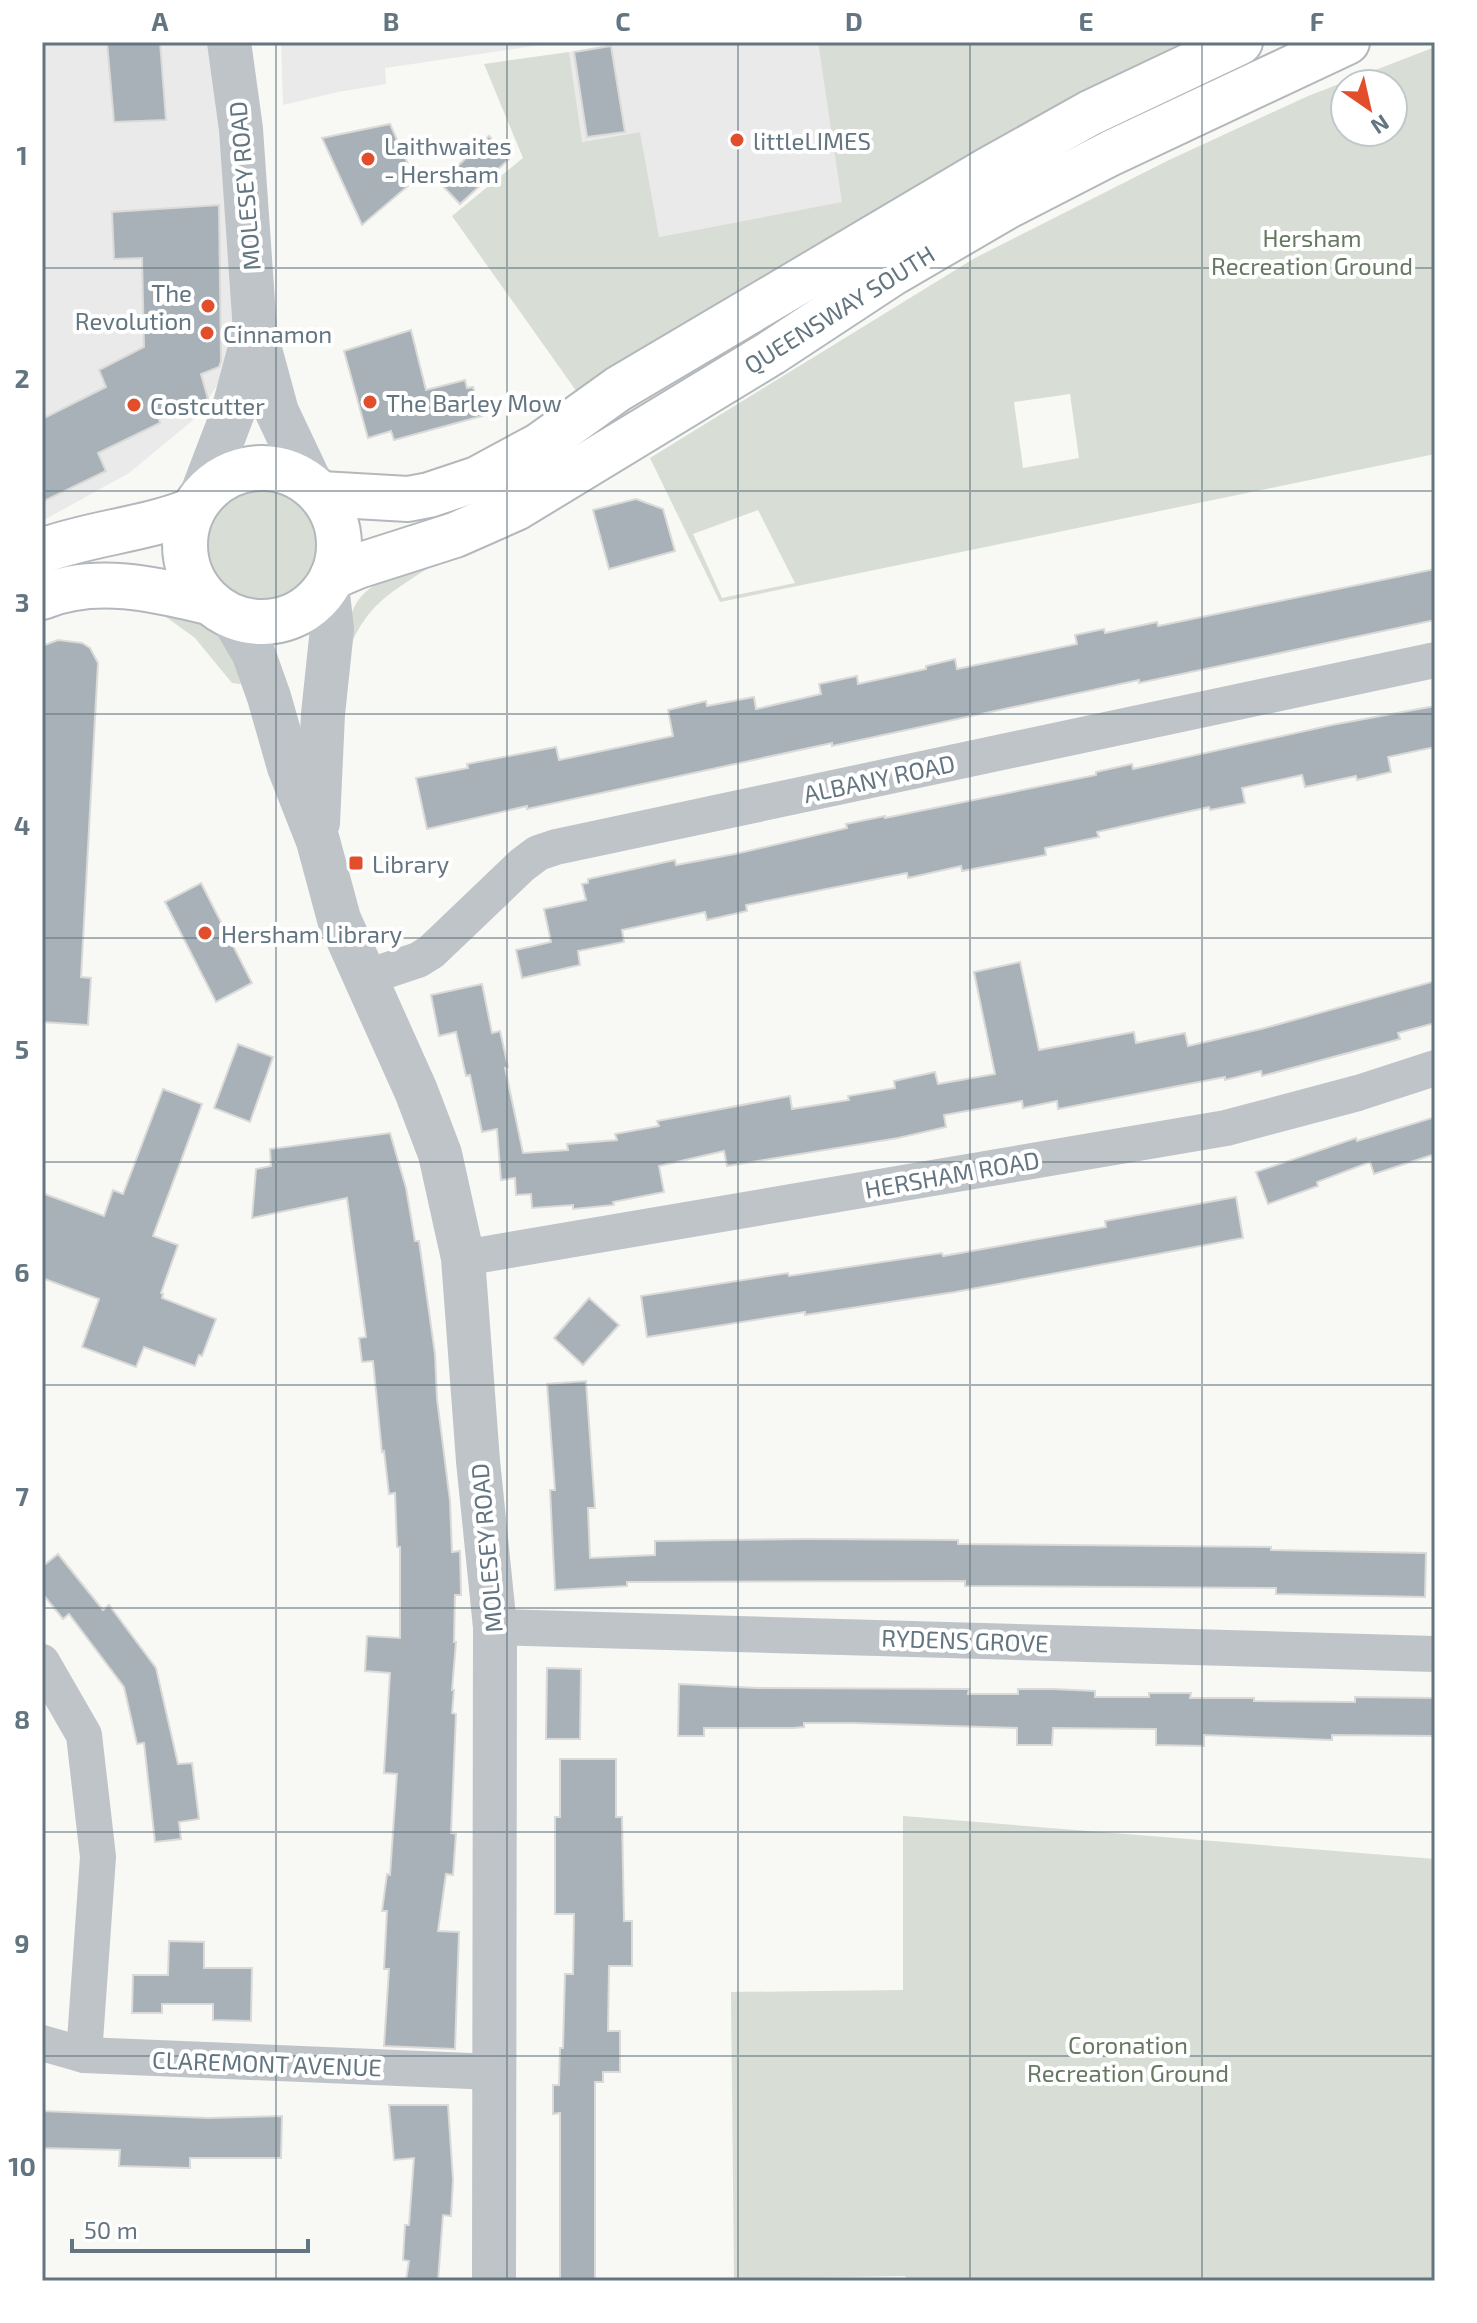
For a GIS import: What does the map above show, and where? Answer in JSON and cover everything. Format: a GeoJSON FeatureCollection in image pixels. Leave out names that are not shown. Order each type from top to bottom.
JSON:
{"type":"FeatureCollection","features":[{"type":"Feature","properties":{"kind":"main road","name":"QUEENSWAY SOUTH"},"geometry":{"type":"LineString","coordinates":[[316,489],[408,499],[458,486],[501,468],[548,440],[618,389],[975,177],[1090,113],[1240,42]]}},
{"type":"Feature","properties":{"kind":"main road","name":"QUEENSWAY SOUTH"},"geometry":{"type":"LineString","coordinates":[[330,582],[358,566],[455,535],[516,508],[771,353],[891,274],[1006,207],[1111,153],[1347,42]]}},
{"type":"Feature","properties":{"kind":"main road"},"geometry":{"type":"LineString","coordinates":[[42,551],[153,524],[196,503],[220,482],[236,475],[273,470],[290,473],[316,489],[330,508],[340,537],[339,563],[330,582],[316,598],[289,614],[253,621],[221,610],[119,586],[84,587],[42,597]]}},
{"type":"Feature","properties":{"kind":"main road"},"geometry":{"type":"LineString","coordinates":[[196,503],[186,553],[189,570],[221,610]]}},
{"type":"Feature","properties":{"kind":"street","name":"MOLESEY ROAD"},"geometry":{"type":"LineString","coordinates":[[229,42],[241,129],[255,331],[277,412],[316,489]]}},
{"type":"Feature","properties":{"kind":"street","name":"MOLESEY ROAD"},"geometry":{"type":"LineString","coordinates":[[196,503],[232,415],[255,331]]}},
{"type":"Feature","properties":{"kind":"street","name":"MOLESEY ROAD"},"geometry":{"type":"LineString","coordinates":[[318,841],[323,714],[332,629],[330,582]]}},
{"type":"Feature","properties":{"kind":"street","name":"MOLESEY ROAD"},"geometry":{"type":"LineString","coordinates":[[221,610],[253,652],[289,767],[318,841],[329,890],[440,1154],[463,1258],[478,1461],[495,1627],[494,2281]]}},
{"type":"Feature","properties":{"kind":"street","name":"ALBANY ROAD"},"geometry":{"type":"LineString","coordinates":[[364,978],[418,960],[431,952],[522,865],[538,853],[556,847],[1435,660]]}},
{"type":"Feature","properties":{"kind":"street","name":"HERSHAM ROAD"},"geometry":{"type":"LineString","coordinates":[[463,1258],[1226,1128],[1358,1093],[1435,1068]]}},
{"type":"Feature","properties":{"kind":"street","name":"RYDENS GROVE"},"geometry":{"type":"LineString","coordinates":[[495,1627],[1435,1654]]}},
{"type":"Feature","properties":{"kind":"street"},"geometry":{"type":"LineString","coordinates":[[42,1662],[84,1735],[98,1857],[84,2055]]}},
{"type":"Feature","properties":{"kind":"street","name":"CLAREMONT AVENUE"},"geometry":{"type":"LineString","coordinates":[[42,2043],[84,2055],[494,2072]]}},
{"type":"Feature","properties":{"kind":"shaded area"},"geometry":{"type":"Polygon","coordinates":[[[42,42],[214,42],[242,345],[198,416],[129,473],[42,521],[42,42]]]}},
{"type":"Feature","properties":{"kind":"shaded area"},"geometry":{"type":"Polygon","coordinates":[[[281,42],[561,42],[385,68],[386,84],[283,105],[281,42]]]}},
{"type":"Feature","properties":{"kind":"shaded area","name":"littleLIMES"},"geometry":{"type":"Polygon","coordinates":[[[625,42],[818,42],[843,202],[658,237],[640,132],[581,142],[569,52],[625,42]],[[575,53],[587,137],[624,132],[575,53]]]}},
{"type":"Feature","properties":{"kind":"green space"},"geometry":{"type":"Polygon","coordinates":[[[818,42],[1223,42],[577,392],[452,216],[523,158],[484,64],[569,52],[582,142],[640,132],[659,237],[842,202],[818,42]]]}},
{"type":"Feature","properties":{"kind":"green space","name":"Hersham Recreation Ground"},"geometry":{"type":"Polygon","coordinates":[[[1435,47],[1435,454],[720,602],[650,458],[975,258],[1169,160],[1329,88],[1329,148],[1409,148],[1409,68],[1381,68],[1435,47]],[[1070,394],[1014,402],[1023,468],[1079,458],[1070,394]],[[758,510],[693,534],[722,598],[795,583],[758,510]]]}},
{"type":"Feature","properties":{"kind":"green space"},"geometry":{"type":"Polygon","coordinates":[[[262,486],[284,490],[303,503],[316,522],[320,544],[316,566],[303,585],[284,598],[262,602],[240,598],[221,585],[208,566],[204,544],[208,522],[221,503],[240,490],[262,486]]]}},
{"type":"Feature","properties":{"kind":"green space"},"geometry":{"type":"Polygon","coordinates":[[[443,558],[396,589],[373,609],[345,659],[351,615],[366,592],[389,577],[443,558]]]}},
{"type":"Feature","properties":{"kind":"green space"},"geometry":{"type":"Polygon","coordinates":[[[162,614],[194,622],[215,633],[230,653],[241,684],[232,683],[195,638],[162,614]]]}},
{"type":"Feature","properties":{"kind":"green space","name":"Coronation Recreation Ground"},"geometry":{"type":"Polygon","coordinates":[[[903,1816],[1435,1859],[1435,2281],[909,2281],[905,2276],[734,2279],[731,1992],[903,1990],[903,1816]]]}},
{"type":"Feature","properties":{"kind":"building"},"geometry":{"type":"Polygon","coordinates":[[[107,42],[160,42],[166,120],[114,122],[107,42]]]}},
{"type":"Feature","properties":{"kind":"building"},"geometry":{"type":"Polygon","coordinates":[[[611,46],[625,132],[587,137],[574,52],[611,46]]]}},
{"type":"Feature","properties":{"kind":"building","name":"Laithwaites - Hersham"},"geometry":{"type":"Polygon","coordinates":[[[390,124],[415,180],[362,225],[322,138],[390,124]]]}},
{"type":"Feature","properties":{"kind":"building"},"geometry":{"type":"Polygon","coordinates":[[[489,136],[509,159],[460,204],[440,183],[489,136]]]}},
{"type":"Feature","properties":{"kind":"building"},"geometry":{"type":"Polygon","coordinates":[[[219,205],[221,361],[219,367],[201,374],[208,399],[159,419],[160,423],[98,453],[106,471],[42,502],[42,419],[106,387],[99,370],[144,347],[142,258],[114,259],[112,212],[219,205]]]}},
{"type":"Feature","properties":{"kind":"building"},"geometry":{"type":"Polygon","coordinates":[[[411,330],[426,390],[465,380],[467,388],[473,387],[482,416],[394,440],[391,431],[368,438],[344,351],[411,330]]]}},
{"type":"Feature","properties":{"kind":"building"},"geometry":{"type":"Polygon","coordinates":[[[636,499],[663,509],[675,551],[609,569],[593,510],[636,499]]]}},
{"type":"Feature","properties":{"kind":"building"},"geometry":{"type":"Polygon","coordinates":[[[1435,569],[1435,620],[427,829],[416,778],[468,768],[467,764],[556,747],[559,760],[673,736],[668,710],[706,701],[707,706],[754,697],[756,709],[821,694],[819,684],[857,676],[858,684],[926,669],[926,666],[955,659],[957,669],[1077,644],[1075,635],[1104,629],[1105,633],[1157,622],[1158,626],[1435,569]]]}},
{"type":"Feature","properties":{"kind":"building"},"geometry":{"type":"Polygon","coordinates":[[[58,640],[82,643],[90,648],[98,663],[81,977],[91,978],[88,1025],[42,1022],[42,646],[58,640]]]}},
{"type":"Feature","properties":{"kind":"building"},"geometry":{"type":"Polygon","coordinates":[[[1435,706],[1435,747],[1388,757],[1391,772],[1305,787],[1302,775],[1242,788],[1245,803],[1210,810],[1209,807],[1097,832],[1099,837],[1045,848],[1046,855],[962,871],[961,866],[908,878],[907,873],[746,905],[747,911],[707,920],[705,912],[622,930],[624,942],[578,951],[580,965],[522,978],[516,950],[551,942],[544,909],[586,900],[582,884],[588,883],[588,879],[675,860],[676,865],[735,854],[847,828],[846,824],[1096,775],[1096,772],[1132,764],[1133,769],[1332,725],[1435,706]]]}},
{"type":"Feature","properties":{"kind":"building"},"geometry":{"type":"Polygon","coordinates":[[[201,883],[252,983],[216,1002],[165,902],[201,883]]]}},
{"type":"Feature","properties":{"kind":"building"},"geometry":{"type":"Polygon","coordinates":[[[1020,962],[1039,1050],[1134,1032],[1136,1043],[1185,1033],[1188,1046],[1435,981],[1435,1023],[1398,1033],[1400,1039],[1262,1076],[1261,1071],[1058,1109],[1057,1101],[1023,1108],[1022,1101],[944,1115],[946,1127],[898,1138],[727,1166],[724,1151],[659,1166],[664,1192],[613,1202],[614,1205],[573,1209],[573,1205],[532,1208],[531,1194],[516,1195],[515,1178],[501,1180],[497,1129],[482,1132],[470,1075],[466,1076],[456,1032],[439,1036],[431,995],[482,984],[492,1033],[500,1031],[523,1153],[568,1150],[567,1144],[617,1140],[615,1134],[659,1126],[657,1121],[790,1096],[792,1109],[849,1100],[848,1096],[895,1088],[894,1081],[935,1072],[938,1084],[995,1074],[974,972],[1020,962]]]}},
{"type":"Feature","properties":{"kind":"building"},"geometry":{"type":"Polygon","coordinates":[[[238,1044],[273,1057],[250,1122],[214,1108],[238,1044]]]}},
{"type":"Feature","properties":{"kind":"building"},"geometry":{"type":"Polygon","coordinates":[[[163,1089],[202,1104],[153,1236],[178,1245],[161,1293],[162,1298],[216,1319],[195,1366],[144,1347],[136,1367],[82,1347],[99,1299],[42,1278],[42,1193],[104,1216],[113,1190],[123,1194],[163,1089]]]}},
{"type":"Feature","properties":{"kind":"building"},"geometry":{"type":"Polygon","coordinates":[[[1435,1117],[1435,1154],[1374,1174],[1370,1162],[1268,1204],[1256,1172],[1356,1138],[1357,1141],[1435,1117]]]}},
{"type":"Feature","properties":{"kind":"building"},"geometry":{"type":"Polygon","coordinates":[[[390,1133],[406,1188],[415,1241],[419,1241],[435,1354],[452,1552],[460,1551],[461,1595],[455,1595],[456,1642],[452,1690],[452,1713],[456,1714],[451,1833],[456,1834],[453,1875],[446,1874],[438,1931],[459,1932],[455,2049],[384,2046],[389,1969],[384,1969],[387,1911],[382,1911],[387,1874],[390,1875],[397,1774],[384,1773],[390,1673],[365,1671],[367,1636],[400,1638],[400,1547],[397,1547],[395,1493],[389,1494],[382,1452],[373,1361],[362,1362],[359,1338],[366,1337],[347,1198],[252,1218],[256,1169],[271,1166],[270,1149],[390,1133]]]}},
{"type":"Feature","properties":{"kind":"building"},"geometry":{"type":"Polygon","coordinates":[[[1236,1197],[1243,1238],[955,1292],[647,1337],[641,1296],[788,1273],[789,1276],[942,1253],[943,1256],[1106,1227],[1105,1221],[1236,1197]]]}},
{"type":"Feature","properties":{"kind":"building"},"geometry":{"type":"Polygon","coordinates":[[[589,1298],[619,1325],[583,1365],[554,1338],[589,1298]]]}},
{"type":"Feature","properties":{"kind":"building"},"geometry":{"type":"Polygon","coordinates":[[[586,1381],[595,1508],[588,1508],[590,1558],[655,1555],[655,1541],[809,1539],[958,1540],[958,1544],[1271,1547],[1271,1550],[1426,1553],[1425,1597],[1276,1594],[1276,1588],[965,1586],[965,1581],[627,1582],[627,1586],[555,1590],[550,1490],[555,1490],[547,1384],[586,1381]]]}},
{"type":"Feature","properties":{"kind":"building"},"geometry":{"type":"Polygon","coordinates":[[[58,1554],[103,1610],[109,1605],[156,1668],[178,1764],[192,1763],[199,1819],[179,1822],[181,1839],[155,1842],[144,1743],[137,1744],[124,1687],[69,1614],[63,1619],[42,1593],[42,1567],[58,1554]]]}},
{"type":"Feature","properties":{"kind":"building"},"geometry":{"type":"Polygon","coordinates":[[[547,1668],[581,1669],[580,1739],[546,1739],[547,1668]]]}},
{"type":"Feature","properties":{"kind":"building"},"geometry":{"type":"Polygon","coordinates":[[[679,1684],[757,1688],[969,1689],[968,1694],[1018,1694],[1018,1689],[1053,1689],[1095,1691],[1095,1697],[1191,1693],[1190,1698],[1254,1698],[1254,1701],[1355,1702],[1355,1697],[1435,1698],[1435,1736],[1332,1735],[1332,1740],[1204,1735],[1204,1746],[1156,1745],[1156,1729],[1053,1728],[1052,1745],[1017,1745],[1017,1728],[804,1723],[804,1727],[793,1728],[704,1728],[704,1736],[678,1736],[679,1684]]]}},
{"type":"Feature","properties":{"kind":"building"},"geometry":{"type":"Polygon","coordinates":[[[560,1759],[616,1759],[616,1817],[622,1817],[624,1921],[632,1921],[632,1966],[609,1966],[608,2031],[620,2031],[620,2072],[603,2072],[603,2082],[595,2082],[595,2281],[560,2281],[560,2113],[553,2114],[553,2085],[559,2085],[560,2048],[563,2048],[565,1974],[573,1974],[574,1914],[555,1914],[555,1817],[560,1817],[560,1759]]]}},
{"type":"Feature","properties":{"kind":"building"},"geometry":{"type":"Polygon","coordinates":[[[169,1941],[204,1942],[204,1968],[252,1968],[251,2021],[213,2020],[213,2004],[162,2004],[162,2013],[132,2013],[133,1975],[168,1975],[169,1941]]]}},
{"type":"Feature","properties":{"kind":"building"},"geometry":{"type":"Polygon","coordinates":[[[389,2105],[448,2105],[453,2180],[451,2216],[443,2215],[438,2281],[406,2281],[409,2261],[403,2260],[405,2225],[409,2225],[414,2158],[394,2160],[389,2105]]]}},
{"type":"Feature","properties":{"kind":"building"},"geometry":{"type":"Polygon","coordinates":[[[42,2111],[208,2118],[282,2116],[281,2158],[190,2158],[190,2168],[119,2166],[120,2150],[42,2148],[42,2111]]]}},
{"type":"Feature","properties":{"kind":"place","name":"littleLIMES"},"geometry":{"type":"Point","coordinates":[737,140]}},
{"type":"Feature","properties":{"kind":"place","name":"Laithwaites - Hersham"},"geometry":{"type":"Point","coordinates":[368,159]}},
{"type":"Feature","properties":{"kind":"place","name":"The Revolution"},"geometry":{"type":"Point","coordinates":[208,306]}},
{"type":"Feature","properties":{"kind":"place","name":"Cinnamon"},"geometry":{"type":"Point","coordinates":[207,333]}},
{"type":"Feature","properties":{"kind":"place","name":"The Barley Mow"},"geometry":{"type":"Point","coordinates":[370,402]}},
{"type":"Feature","properties":{"kind":"place","name":"Costcutter"},"geometry":{"type":"Point","coordinates":[134,405]}},
{"type":"Feature","properties":{"kind":"place","name":"Library"},"geometry":{"type":"Point","coordinates":[356,863]}},
{"type":"Feature","properties":{"kind":"place","name":"Hersham Library"},"geometry":{"type":"Point","coordinates":[205,933]}}]}
